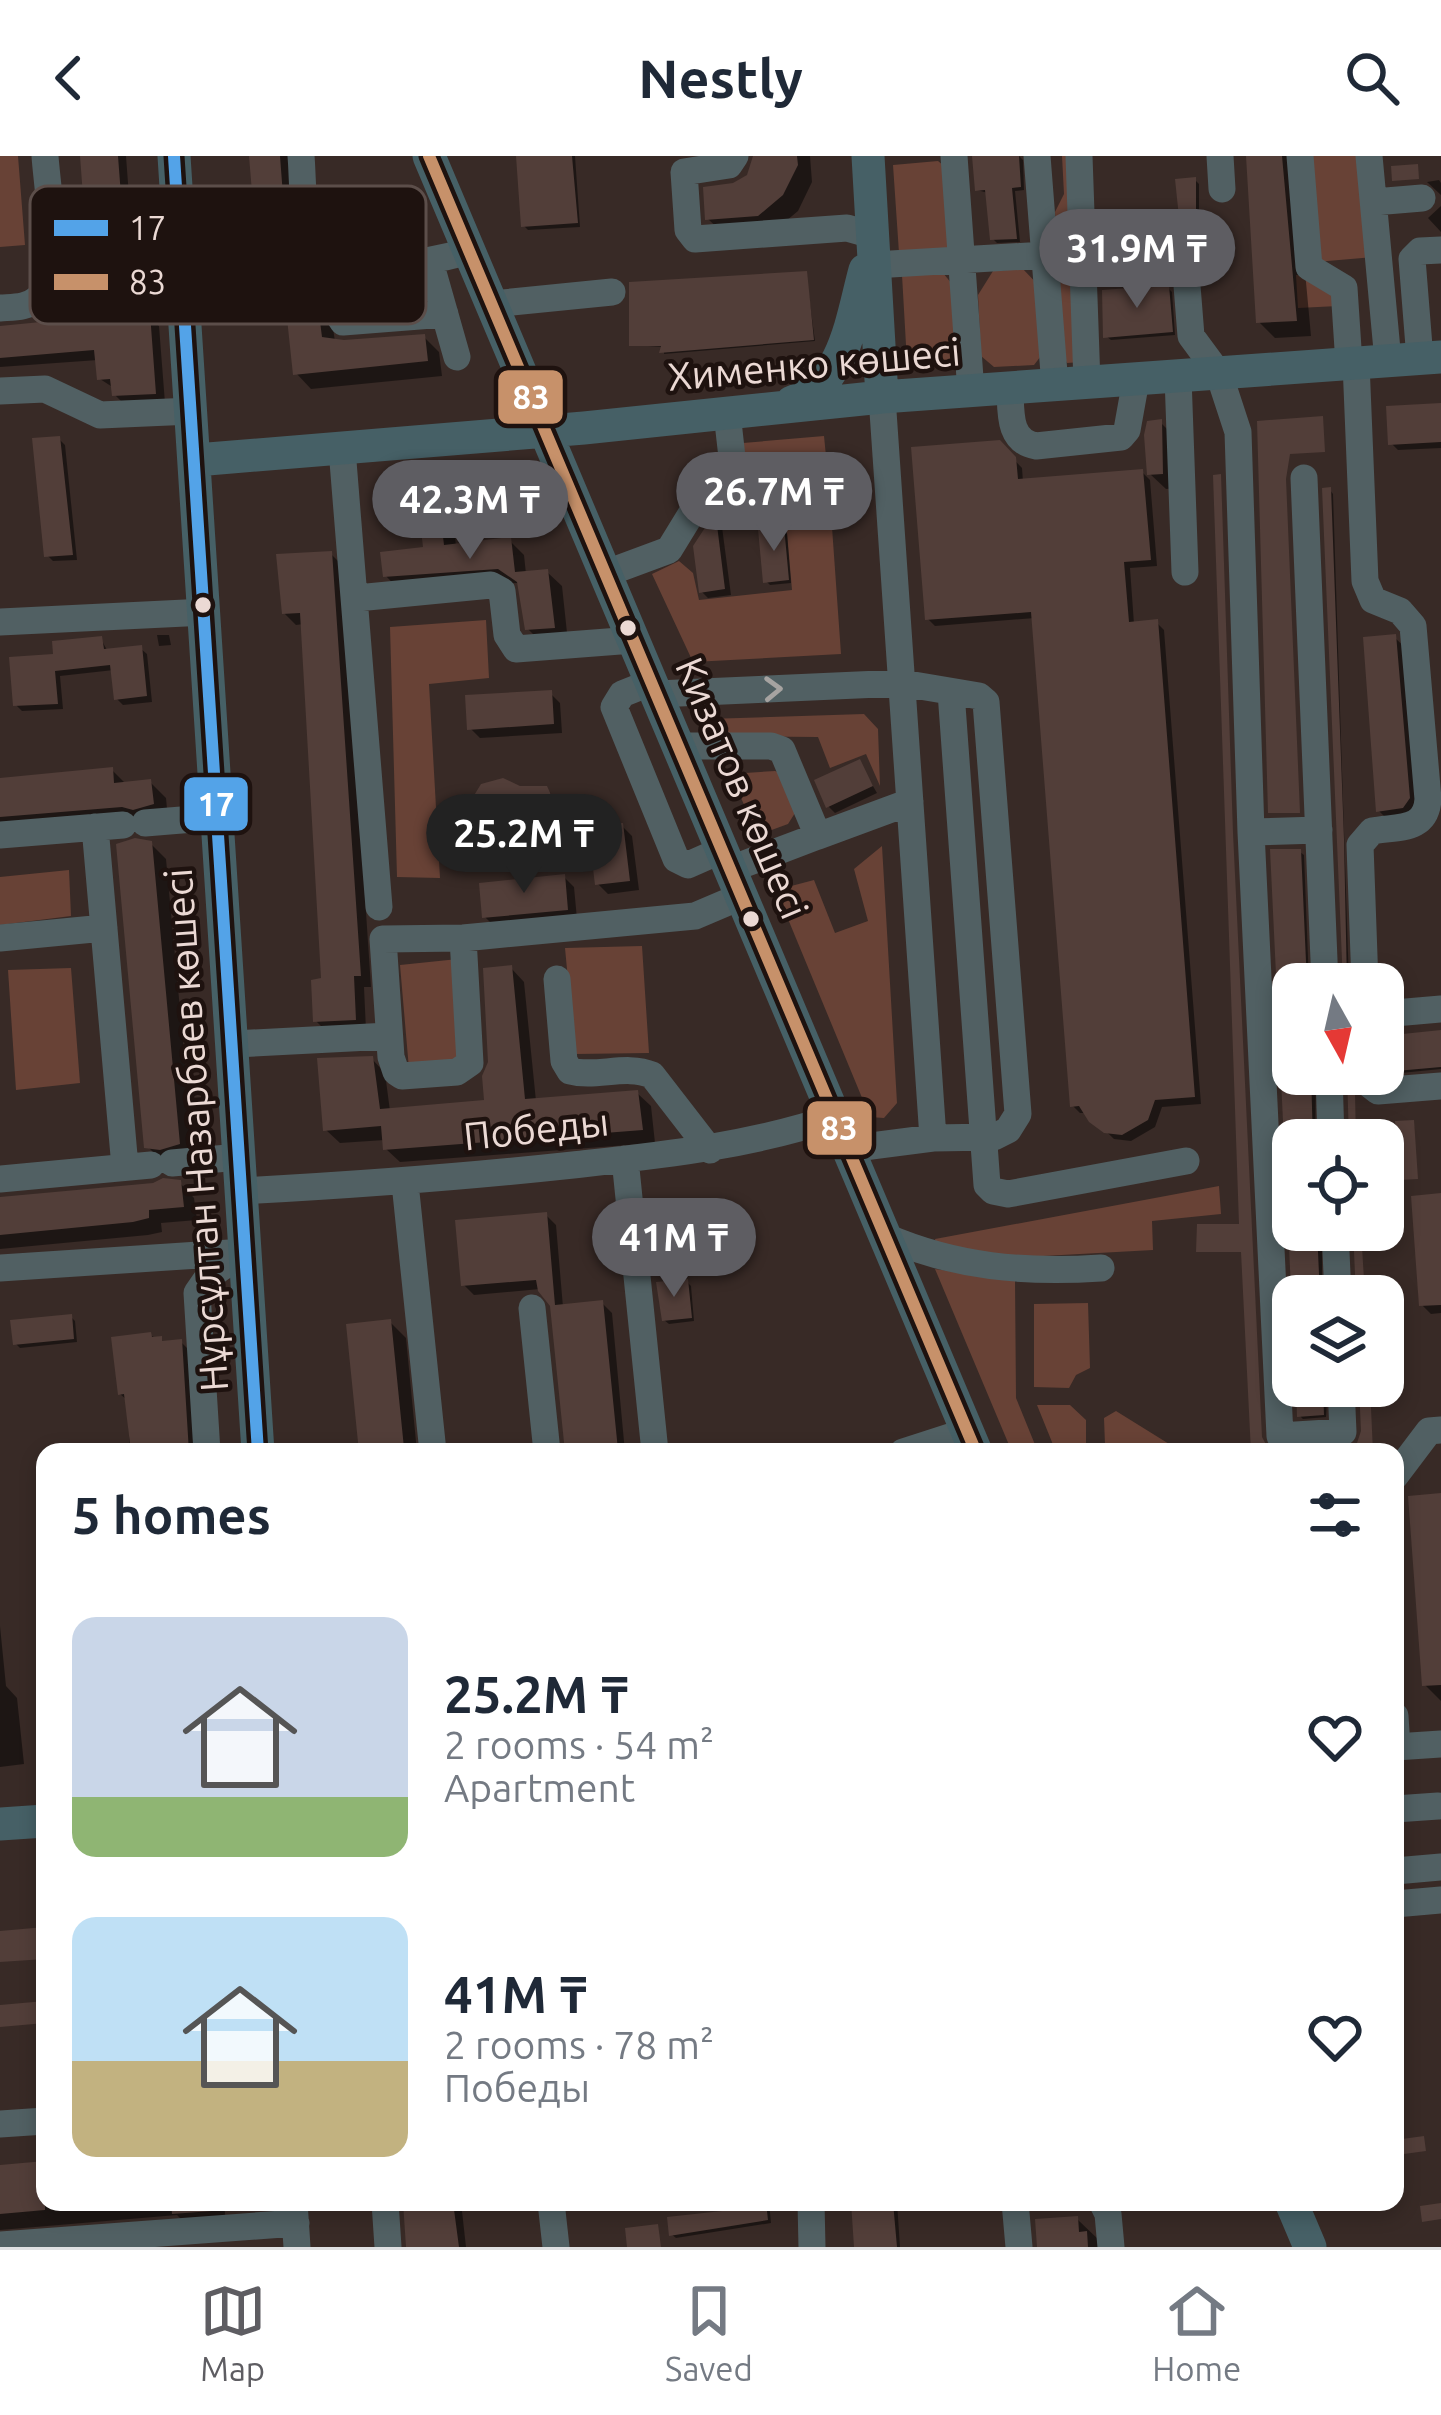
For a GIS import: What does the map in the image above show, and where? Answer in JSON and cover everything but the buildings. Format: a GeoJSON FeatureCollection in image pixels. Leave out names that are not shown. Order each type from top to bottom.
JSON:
{"type":"FeatureCollection","features":[{"type":"Feature","properties":{"kind":"main road","name":"Нұрсұлтан Назарбаев көшесі"},"geometry":{"type":"LineString","coordinates":[[174,156],[176,186]]}},
{"type":"Feature","properties":{"kind":"main road","name":"Кизатов көшесі"},"geometry":{"type":"LineString","coordinates":[[429,156],[972,1441]]}},
{"type":"Feature","properties":{"kind":"main road"},"geometry":{"type":"LineString","coordinates":[[868,156],[882,397]]}},
{"type":"Feature","properties":{"kind":"main road"},"geometry":{"type":"LineString","coordinates":[[742,411],[806,397],[829,374],[849,331],[873,246]]}},
{"type":"Feature","properties":{"kind":"main road","name":"Нұрсұлтан Назарбаев көшесі"},"geometry":{"type":"LineString","coordinates":[[186,324],[257,1443]]}},
{"type":"Feature","properties":{"kind":"main road","name":"Хименко көшесі"},"geometry":{"type":"LineString","coordinates":[[196,460],[882,397],[1391,361]]}},
{"type":"Feature","properties":{"kind":"main road"},"geometry":{"type":"LineString","coordinates":[[0,1824],[36,1822]]}},
{"type":"Feature","properties":{"kind":"main road"},"geometry":{"type":"LineString","coordinates":[[1295,2211],[1310,2247]]}},
{"type":"Feature","properties":{"kind":"street"},"geometry":{"type":"LineString","coordinates":[[44,156],[46,186]]}},
{"type":"Feature","properties":{"kind":"street"},"geometry":{"type":"LineString","coordinates":[[301,156],[304,186]]}},
{"type":"Feature","properties":{"kind":"street"},"geometry":{"type":"LineString","coordinates":[[735,156],[729,165],[685,172],[688,230],[695,239],[847,228],[873,246],[962,261],[1045,255]]}},
{"type":"Feature","properties":{"kind":"street"},"geometry":{"type":"LineString","coordinates":[[954,156],[971,392]]}},
{"type":"Feature","properties":{"kind":"street"},"geometry":{"type":"LineString","coordinates":[[1037,156],[1045,255],[1071,385]]}},
{"type":"Feature","properties":{"kind":"street"},"geometry":{"type":"LineString","coordinates":[[1071,385],[1078,156]]}},
{"type":"Feature","properties":{"kind":"street"},"geometry":{"type":"LineString","coordinates":[[1220,156],[1222,189]]}},
{"type":"Feature","properties":{"kind":"street"},"geometry":{"type":"LineString","coordinates":[[1300,156],[1302,268],[1344,289],[1391,361]]}},
{"type":"Feature","properties":{"kind":"street"},"geometry":{"type":"LineString","coordinates":[[1370,156],[1391,361]]}},
{"type":"Feature","properties":{"kind":"street"},"geometry":{"type":"LineString","coordinates":[[1373,202],[1412,192]]}},
{"type":"Feature","properties":{"kind":"street"},"geometry":{"type":"LineString","coordinates":[[1364,963],[1360,845],[1372,831],[1418,824],[1427,813],[1413,626],[1400,611],[1373,600],[1365,581],[1391,361],[1412,259],[1420,251],[1441,250]]}},
{"type":"Feature","properties":{"kind":"street"},"geometry":{"type":"LineString","coordinates":[[426,262],[470,251]]}},
{"type":"Feature","properties":{"kind":"street"},"geometry":{"type":"LineString","coordinates":[[430,262],[457,357]]}},
{"type":"Feature","properties":{"kind":"street"},"geometry":{"type":"LineString","coordinates":[[1186,273],[1191,336],[1219,374],[1238,432],[1272,1275]]}},
{"type":"Feature","properties":{"kind":"street"},"geometry":{"type":"LineString","coordinates":[[492,304],[612,292]]}},
{"type":"Feature","properties":{"kind":"street"},"geometry":{"type":"LineString","coordinates":[[0,308],[30,304]]}},
{"type":"Feature","properties":{"kind":"street"},"geometry":{"type":"LineString","coordinates":[[426,315],[445,314]]}},
{"type":"Feature","properties":{"kind":"street"},"geometry":{"type":"LineString","coordinates":[[1178,377],[1185,572]]}},
{"type":"Feature","properties":{"kind":"street"},"geometry":{"type":"LineString","coordinates":[[1010,389],[1015,433],[1024,444],[1036,446],[1121,437],[1129,425],[1136,380]]}},
{"type":"Feature","properties":{"kind":"street"},"geometry":{"type":"LineString","coordinates":[[0,391],[45,389],[100,416],[192,411]]}},
{"type":"Feature","properties":{"kind":"street"},"geometry":{"type":"LineString","coordinates":[[882,397],[933,1138]]}},
{"type":"Feature","properties":{"kind":"street"},"geometry":{"type":"LineString","coordinates":[[607,573],[669,550],[696,506],[729,487],[742,411]]}},
{"type":"Feature","properties":{"kind":"street"},"geometry":{"type":"LineString","coordinates":[[343,449],[379,907]]}},
{"type":"Feature","properties":{"kind":"street"},"geometry":{"type":"LineString","coordinates":[[1304,478],[1324,963]]}},
{"type":"Feature","properties":{"kind":"street"},"geometry":{"type":"LineString","coordinates":[[357,598],[491,585],[502,591],[507,635],[517,649],[633,640]]}},
{"type":"Feature","properties":{"kind":"street"},"geometry":{"type":"LineString","coordinates":[[0,622],[206,612]]}},
{"type":"Feature","properties":{"kind":"street"},"geometry":{"type":"LineString","coordinates":[[732,872],[676,859],[614,707],[622,694],[654,688],[902,683],[982,697],[987,706],[1019,1107],[1008,1130],[994,1137],[933,1138],[848,1149]]}},
{"type":"Feature","properties":{"kind":"street"},"geometry":{"type":"LineString","coordinates":[[951,692],[987,1185],[1000,1195],[1186,1161]]}},
{"type":"Feature","properties":{"kind":"street"},"geometry":{"type":"LineString","coordinates":[[679,746],[782,750],[818,836]]}},
{"type":"Feature","properties":{"kind":"street"},"geometry":{"type":"LineString","coordinates":[[463,938],[468,1068],[402,1076],[393,1066],[383,939],[463,938],[695,916],[732,872],[910,802]]}},
{"type":"Feature","properties":{"kind":"street"},"geometry":{"type":"LineString","coordinates":[[0,835],[218,817]]}},
{"type":"Feature","properties":{"kind":"street"},"geometry":{"type":"LineString","coordinates":[[121,825],[104,928],[149,1165]]}},
{"type":"Feature","properties":{"kind":"street"},"geometry":{"type":"LineString","coordinates":[[1251,832],[1319,830]]}},
{"type":"Feature","properties":{"kind":"street"},"geometry":{"type":"LineString","coordinates":[[0,938],[104,928]]}},
{"type":"Feature","properties":{"kind":"street"},"geometry":{"type":"LineString","coordinates":[[556,979],[569,1071],[639,1070],[652,1075],[710,1150]]}},
{"type":"Feature","properties":{"kind":"street"},"geometry":{"type":"LineString","coordinates":[[1404,1012],[1441,1009]]}},
{"type":"Feature","properties":{"kind":"street"},"geometry":{"type":"LineString","coordinates":[[234,1044],[389,1036]]}},
{"type":"Feature","properties":{"kind":"street"},"geometry":{"type":"LineString","coordinates":[[1404,1089],[1441,1087]]}},
{"type":"Feature","properties":{"kind":"street","name":"Победы"},"geometry":{"type":"LineString","coordinates":[[241,1191],[406,1183],[710,1150],[836,1117]]}},
{"type":"Feature","properties":{"kind":"street"},"geometry":{"type":"LineString","coordinates":[[0,1179],[239,1157]]}},
{"type":"Feature","properties":{"kind":"street"},"geometry":{"type":"LineString","coordinates":[[625,1159],[654,1443]]}},
{"type":"Feature","properties":{"kind":"street"},"geometry":{"type":"LineString","coordinates":[[406,1183],[432,1443]]}},
{"type":"Feature","properties":{"kind":"street"},"geometry":{"type":"LineString","coordinates":[[886,1237],[923,1253],[978,1267],[1101,1268]]}},
{"type":"Feature","properties":{"kind":"street"},"geometry":{"type":"LineString","coordinates":[[0,1268],[245,1252]]}},
{"type":"Feature","properties":{"kind":"street"},"geometry":{"type":"LineString","coordinates":[[206,1443],[196,1293],[208,1277],[245,1252]]}},
{"type":"Feature","properties":{"kind":"street"},"geometry":{"type":"LineString","coordinates":[[532,1308],[546,1443]]}},
{"type":"Feature","properties":{"kind":"street"},"geometry":{"type":"LineString","coordinates":[[1279,1407],[1280,1436],[1343,1432],[1342,1407]]}},
{"type":"Feature","properties":{"kind":"street"},"geometry":{"type":"LineString","coordinates":[[1404,1465],[1429,1431],[1441,1430]]}},
{"type":"Feature","properties":{"kind":"street"},"geometry":{"type":"LineString","coordinates":[[1404,1746],[1441,1744]]}},
{"type":"Feature","properties":{"kind":"street"},"geometry":{"type":"LineString","coordinates":[[1404,1808],[1438,1806]]}},
{"type":"Feature","properties":{"kind":"street"},"geometry":{"type":"LineString","coordinates":[[1404,1870],[1441,1867]]}},
{"type":"Feature","properties":{"kind":"street"},"geometry":{"type":"LineString","coordinates":[[1404,1903],[1441,1900]]}},
{"type":"Feature","properties":{"kind":"street"},"geometry":{"type":"LineString","coordinates":[[0,2125],[36,2122]]}},
{"type":"Feature","properties":{"kind":"street"},"geometry":{"type":"LineString","coordinates":[[386,2211],[388,2247]]}},
{"type":"Feature","properties":{"kind":"street"},"geometry":{"type":"LineString","coordinates":[[552,2211],[556,2247]]}},
{"type":"Feature","properties":{"kind":"street"},"geometry":{"type":"LineString","coordinates":[[811,2211],[812,2247]]}},
{"type":"Feature","properties":{"kind":"street"},"geometry":{"type":"LineString","coordinates":[[1016,2211],[1018,2247]]}},
{"type":"Feature","properties":{"kind":"street"},"geometry":{"type":"LineString","coordinates":[[1106,2211],[1111,2247]]}},
{"type":"Feature","properties":{"kind":"street"},"geometry":{"type":"LineString","coordinates":[[0,2245],[145,2241],[296,2224]]}},
{"type":"Feature","properties":{"kind":"shaded area"},"geometry":{"type":"Polygon","coordinates":[[[0,156],[18,156],[25,245],[0,247],[0,156]]]}},
{"type":"Feature","properties":{"kind":"shaded area"},"geometry":{"type":"Polygon","coordinates":[[[1062,156],[1075,156],[1081,362],[1067,363],[1061,351],[1055,212],[1064,194],[1062,156]]]}},
{"type":"Feature","properties":{"kind":"shaded area"},"geometry":{"type":"Polygon","coordinates":[[[1308,156],[1363,156],[1374,257],[1316,262],[1308,156]]]}},
{"type":"Feature","properties":{"kind":"shaded area"},"geometry":{"type":"Polygon","coordinates":[[[938,161],[944,166],[957,244],[942,252],[899,253],[893,165],[938,161]]]}},
{"type":"Feature","properties":{"kind":"shaded area"},"geometry":{"type":"Polygon","coordinates":[[[1023,269],[1041,288],[1044,352],[1034,365],[994,367],[981,356],[978,295],[993,271],[1023,269]]]}},
{"type":"Feature","properties":{"kind":"shaded area"},"geometry":{"type":"Polygon","coordinates":[[[943,273],[961,295],[958,367],[918,369],[906,345],[902,275],[943,273]]]}},
{"type":"Feature","properties":{"kind":"shaded area"},"geometry":{"type":"Polygon","coordinates":[[[1296,275],[1310,275],[1336,288],[1338,306],[1298,308],[1296,275]]]}},
{"type":"Feature","properties":{"kind":"shaded area"},"geometry":{"type":"Polygon","coordinates":[[[824,436],[827,466],[809,468],[812,500],[830,499],[841,654],[693,662],[652,574],[679,561],[693,573],[699,600],[792,590],[783,486],[747,488],[743,443],[824,436]]]}},
{"type":"Feature","properties":{"kind":"shaded area"},"geometry":{"type":"Polygon","coordinates":[[[486,620],[489,678],[429,684],[440,878],[397,877],[390,627],[486,620]]]}},
{"type":"Feature","properties":{"kind":"shaded area"},"geometry":{"type":"Polygon","coordinates":[[[864,714],[878,729],[880,786],[866,754],[830,768],[818,737],[714,736],[707,719],[864,714]]]}},
{"type":"Feature","properties":{"kind":"shaded area"},"geometry":{"type":"Polygon","coordinates":[[[780,773],[795,813],[788,824],[758,835],[730,774],[780,773]]]}},
{"type":"Feature","properties":{"kind":"shaded area"},"geometry":{"type":"Polygon","coordinates":[[[882,846],[897,1103],[884,1118],[870,1117],[776,890],[814,880],[835,933],[868,921],[854,869],[882,846]]]}},
{"type":"Feature","properties":{"kind":"shaded area"},"geometry":{"type":"Polygon","coordinates":[[[69,870],[71,916],[0,925],[0,877],[69,870]]]}},
{"type":"Feature","properties":{"kind":"shaded area"},"geometry":{"type":"Polygon","coordinates":[[[642,946],[649,1053],[575,1054],[565,948],[642,946]]]}},
{"type":"Feature","properties":{"kind":"shaded area"},"geometry":{"type":"Polygon","coordinates":[[[458,959],[464,1064],[409,1069],[400,965],[458,959]]]}},
{"type":"Feature","properties":{"kind":"shaded area"},"geometry":{"type":"Polygon","coordinates":[[[71,968],[80,1083],[16,1090],[8,970],[71,968]]]}},
{"type":"Feature","properties":{"kind":"shaded area"},"geometry":{"type":"Polygon","coordinates":[[[1219,1186],[1221,1214],[1152,1221],[1153,1250],[971,1260],[937,1251],[935,1239],[1219,1186]]]}},
{"type":"Feature","properties":{"kind":"shaded area"},"geometry":{"type":"Polygon","coordinates":[[[935,1269],[1015,1280],[1016,1398],[1034,1443],[1008,1443],[935,1269]]]}},
{"type":"Feature","properties":{"kind":"shaded area"},"geometry":{"type":"Polygon","coordinates":[[[1088,1303],[1090,1368],[1076,1375],[1069,1388],[1034,1387],[1034,1304],[1088,1303]]]}},
{"type":"Feature","properties":{"kind":"shaded area"},"geometry":{"type":"Polygon","coordinates":[[[1037,1405],[1070,1405],[1086,1420],[1086,1443],[1052,1443],[1037,1405]]]}},
{"type":"Feature","properties":{"kind":"shaded area"},"geometry":{"type":"Polygon","coordinates":[[[1116,1411],[1168,1443],[1105,1443],[1104,1418],[1116,1411]]]}},
{"type":"Feature","properties":{"kind":"transit line","name":"17"},"geometry":{"type":"LineString","coordinates":[[174,156],[176,186]]}},
{"type":"Feature","properties":{"kind":"transit line","name":"83"},"geometry":{"type":"LineString","coordinates":[[429,156],[972,1443]]}},
{"type":"Feature","properties":{"kind":"transit line","name":"17"},"geometry":{"type":"LineString","coordinates":[[185,324],[257,1443]]}}]}
